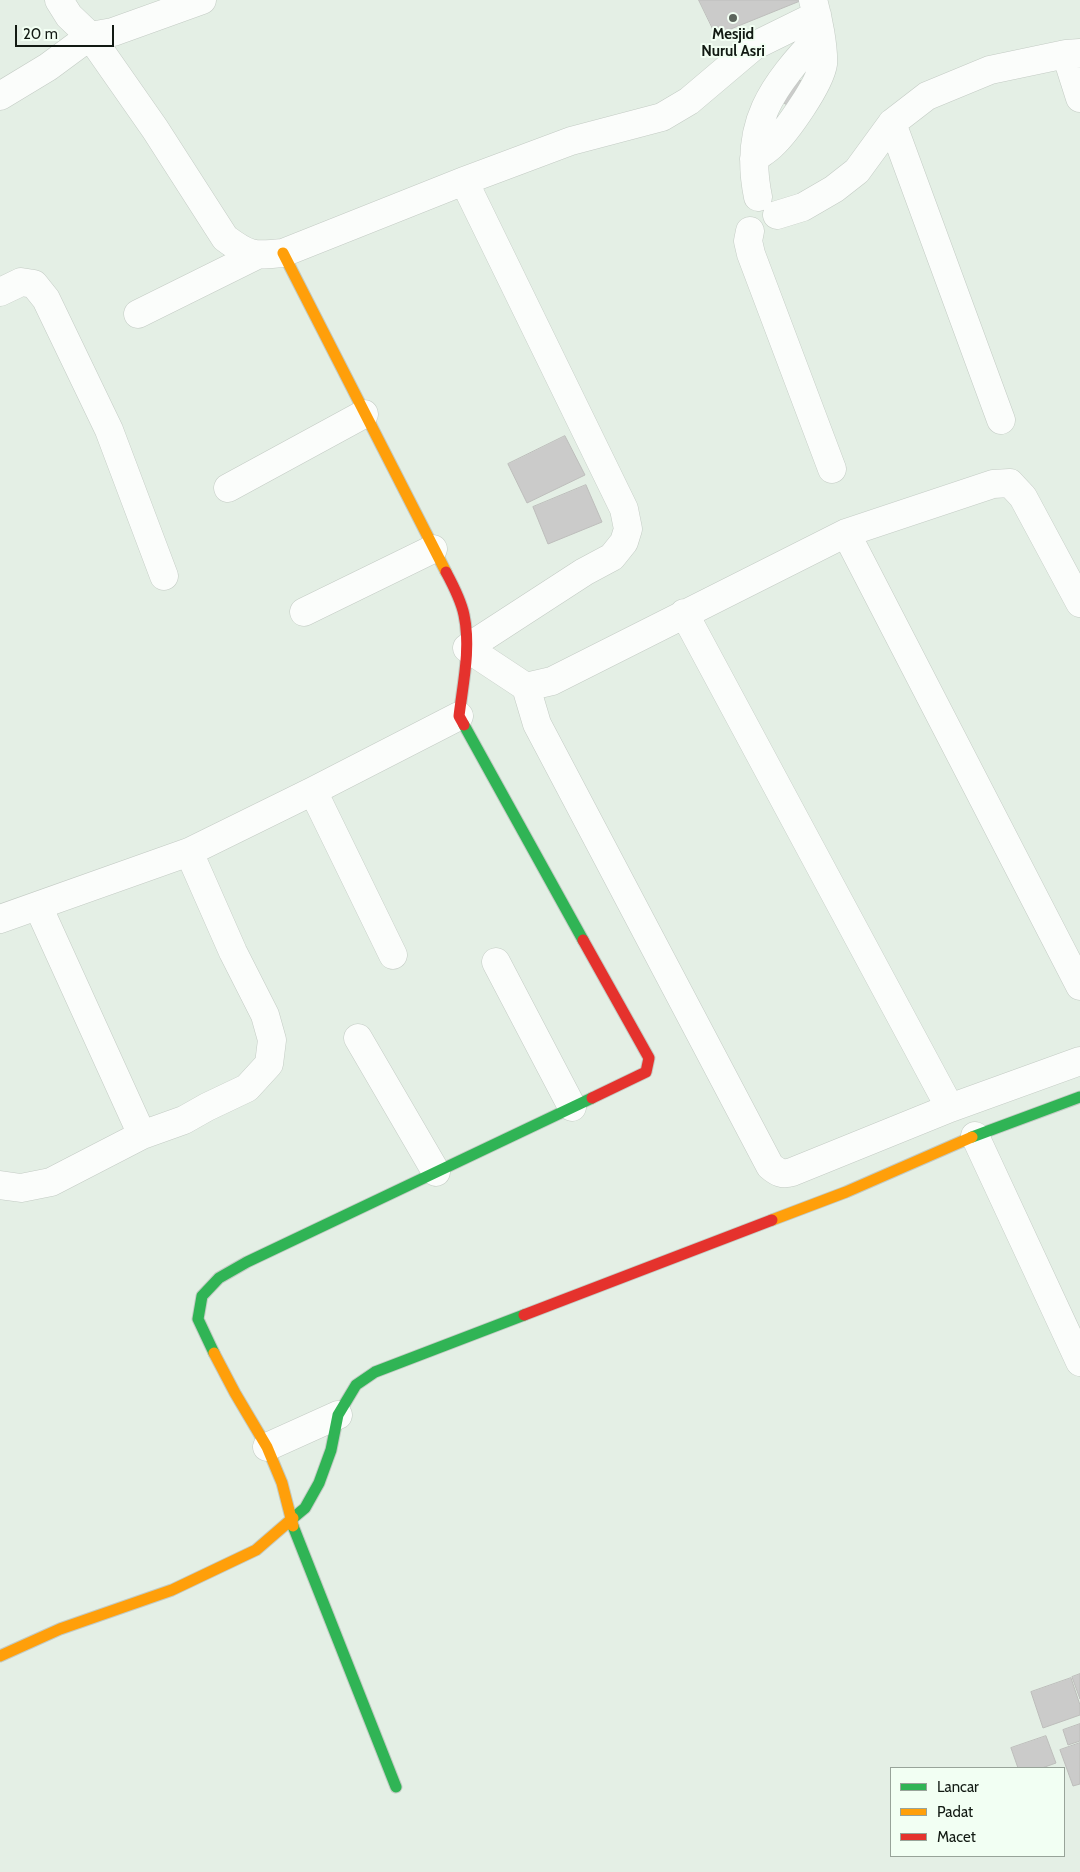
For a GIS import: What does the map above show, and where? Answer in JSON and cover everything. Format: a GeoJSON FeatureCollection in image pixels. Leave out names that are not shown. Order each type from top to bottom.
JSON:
{"type":"FeatureCollection","features":[{"type":"Feature","properties":{"kind":"street"},"geometry":{"type":"LineString","coordinates":[[59,0],[69,16],[90,36],[155,129],[225,238],[240,249],[270,254]]}},
{"type":"Feature","properties":{"kind":"street"},"geometry":{"type":"LineString","coordinates":[[0,96],[48,67],[90,36],[113,32],[202,0]]}},
{"type":"Feature","properties":{"kind":"street"},"geometry":{"type":"LineString","coordinates":[[138,314],[270,254],[464,181],[571,142],[662,117],[689,101],[754,46],[817,17],[823,65],[815,86],[784,131],[772,146],[754,159],[754,177],[774,224],[768,231],[759,233],[750,231],[748,241],[751,254],[832,469]]}},
{"type":"Feature","properties":{"kind":"street"},"geometry":{"type":"LineString","coordinates":[[767,206],[803,207],[834,189],[857,171],[892,123],[927,96],[990,70],[1073,53],[1080,98]]}},
{"type":"Feature","properties":{"kind":"street"},"geometry":{"type":"LineString","coordinates":[[892,123],[1000,420]]}},
{"type":"Feature","properties":{"kind":"street"},"geometry":{"type":"LineString","coordinates":[[464,181],[624,509],[628,528],[624,542],[612,557],[584,572],[467,648]]}},
{"type":"Feature","properties":{"kind":"street"},"geometry":{"type":"LineString","coordinates":[[270,254],[364,414],[456,592],[464,614],[467,648],[459,716],[649,1058],[646,1072],[247,1262],[219,1278],[202,1296],[198,1318],[204,1334],[267,1448],[282,1483],[291,1522],[396,1787]]}},
{"type":"Feature","properties":{"kind":"street"},"geometry":{"type":"LineString","coordinates":[[0,292],[21,282],[34,284],[46,299],[109,430],[164,576]]}},
{"type":"Feature","properties":{"kind":"street"},"geometry":{"type":"LineString","coordinates":[[228,488],[364,414]]}},
{"type":"Feature","properties":{"kind":"street"},"geometry":{"type":"LineString","coordinates":[[526,687],[552,681],[846,533],[993,484],[1010,483],[1024,497],[1080,603]]}},
{"type":"Feature","properties":{"kind":"street"},"geometry":{"type":"LineString","coordinates":[[846,533],[1080,986]]}},
{"type":"Feature","properties":{"kind":"street"},"geometry":{"type":"LineString","coordinates":[[304,612],[433,549]]}},
{"type":"Feature","properties":{"kind":"street"},"geometry":{"type":"LineString","coordinates":[[684,613],[950,1108]]}},
{"type":"Feature","properties":{"kind":"street"},"geometry":{"type":"LineString","coordinates":[[467,648],[526,687],[537,724],[770,1166],[777,1172],[786,1174],[792,1172],[950,1108],[1080,1060]]}},
{"type":"Feature","properties":{"kind":"street"},"geometry":{"type":"LineString","coordinates":[[0,919],[189,852],[459,716]]}},
{"type":"Feature","properties":{"kind":"street"},"geometry":{"type":"LineString","coordinates":[[313,791],[392,955]]}},
{"type":"Feature","properties":{"kind":"street"},"geometry":{"type":"LineString","coordinates":[[0,1185],[22,1188],[51,1182],[142,1135],[184,1120],[248,1088],[269,1064],[272,1040],[265,1015],[232,952],[189,852]]}},
{"type":"Feature","properties":{"kind":"street"},"geometry":{"type":"LineString","coordinates":[[38,906],[142,1135]]}},
{"type":"Feature","properties":{"kind":"street"},"geometry":{"type":"LineString","coordinates":[[496,962],[572,1107]]}},
{"type":"Feature","properties":{"kind":"street"},"geometry":{"type":"LineString","coordinates":[[358,1038],[436,1172]]}},
{"type":"Feature","properties":{"kind":"street"},"geometry":{"type":"LineString","coordinates":[[0,1656],[60,1629],[172,1590],[256,1550],[291,1522],[305,1508],[319,1483],[331,1450],[338,1415],[356,1385],[375,1372],[846,1192],[975,1136],[1080,1097]]}},
{"type":"Feature","properties":{"kind":"street"},"geometry":{"type":"LineString","coordinates":[[975,1136],[1080,1362]]}},
{"type":"Feature","properties":{"kind":"street"},"geometry":{"type":"LineString","coordinates":[[267,1448],[338,1415]]}},
{"type":"Feature","properties":{"kind":"building","name":"Mesjid Nurul Asri"},"geometry":{"type":"Polygon","coordinates":[[[699,0],[799,0],[800,1],[716,35],[699,0]]]}},
{"type":"Feature","properties":{"kind":"building"},"geometry":{"type":"Polygon","coordinates":[[[794,76],[808,86],[793,109],[778,99],[794,76]]]}},
{"type":"Feature","properties":{"kind":"building"},"geometry":{"type":"Polygon","coordinates":[[[565,436],[585,475],[527,503],[508,464],[565,436]]]}},
{"type":"Feature","properties":{"kind":"building"},"geometry":{"type":"Polygon","coordinates":[[[586,485],[602,522],[548,544],[533,507],[586,485]]]}},
{"type":"Feature","properties":{"kind":"building"},"geometry":{"type":"Polygon","coordinates":[[[1080,1674],[1080,1699],[1072,1677],[1080,1674]]]}},
{"type":"Feature","properties":{"kind":"building"},"geometry":{"type":"Polygon","coordinates":[[[1071,1678],[1080,1705],[1080,1715],[1043,1728],[1031,1692],[1071,1678]]]}},
{"type":"Feature","properties":{"kind":"building"},"geometry":{"type":"Polygon","coordinates":[[[1080,1724],[1080,1741],[1068,1745],[1063,1730],[1080,1724]]]}},
{"type":"Feature","properties":{"kind":"building"},"geometry":{"type":"Polygon","coordinates":[[[1046,1736],[1056,1763],[1045,1767],[1018,1767],[1011,1748],[1046,1736]]]}},
{"type":"Feature","properties":{"kind":"building"},"geometry":{"type":"Polygon","coordinates":[[[1080,1743],[1080,1784],[1073,1786],[1060,1750],[1080,1743]]]}},
{"type":"Feature","properties":{"kind":"traffic: fast"},"geometry":{"type":"LineString","coordinates":[[464,725],[583,940]]}},
{"type":"Feature","properties":{"kind":"traffic: fast"},"geometry":{"type":"LineString","coordinates":[[972,1137],[1080,1097]]}},
{"type":"Feature","properties":{"kind":"traffic: fast"},"geometry":{"type":"LineString","coordinates":[[214,1353],[198,1319],[202,1296],[219,1278],[247,1262],[592,1098]]}},
{"type":"Feature","properties":{"kind":"traffic: fast"},"geometry":{"type":"LineString","coordinates":[[293,1518],[305,1508],[319,1483],[331,1450],[338,1415],[356,1385],[375,1372],[524,1315]]}},
{"type":"Feature","properties":{"kind":"traffic: fast"},"geometry":{"type":"LineString","coordinates":[[293,1526],[396,1787]]}},
{"type":"Feature","properties":{"kind":"traffic: slow"},"geometry":{"type":"LineString","coordinates":[[283,253],[446,572]]}},
{"type":"Feature","properties":{"kind":"traffic: slow"},"geometry":{"type":"LineString","coordinates":[[772,1220],[846,1192],[972,1137]]}},
{"type":"Feature","properties":{"kind":"traffic: slow"},"geometry":{"type":"LineString","coordinates":[[214,1353],[267,1447],[282,1483],[293,1526]]}},
{"type":"Feature","properties":{"kind":"traffic: slow"},"geometry":{"type":"LineString","coordinates":[[0,1656],[60,1629],[172,1590],[256,1550],[293,1518]]}},
{"type":"Feature","properties":{"kind":"traffic: jam"},"geometry":{"type":"LineString","coordinates":[[446,572],[461,604],[466,627],[466,666],[459,716],[464,725]]}},
{"type":"Feature","properties":{"kind":"traffic: jam"},"geometry":{"type":"LineString","coordinates":[[583,940],[649,1058],[646,1072],[592,1098]]}},
{"type":"Feature","properties":{"kind":"traffic: jam"},"geometry":{"type":"LineString","coordinates":[[524,1315],[772,1220]]}},
{"type":"Feature","properties":{"kind":"place","name":"Mesjid Nurul Asri"},"geometry":{"type":"Point","coordinates":[733,18]}}]}
